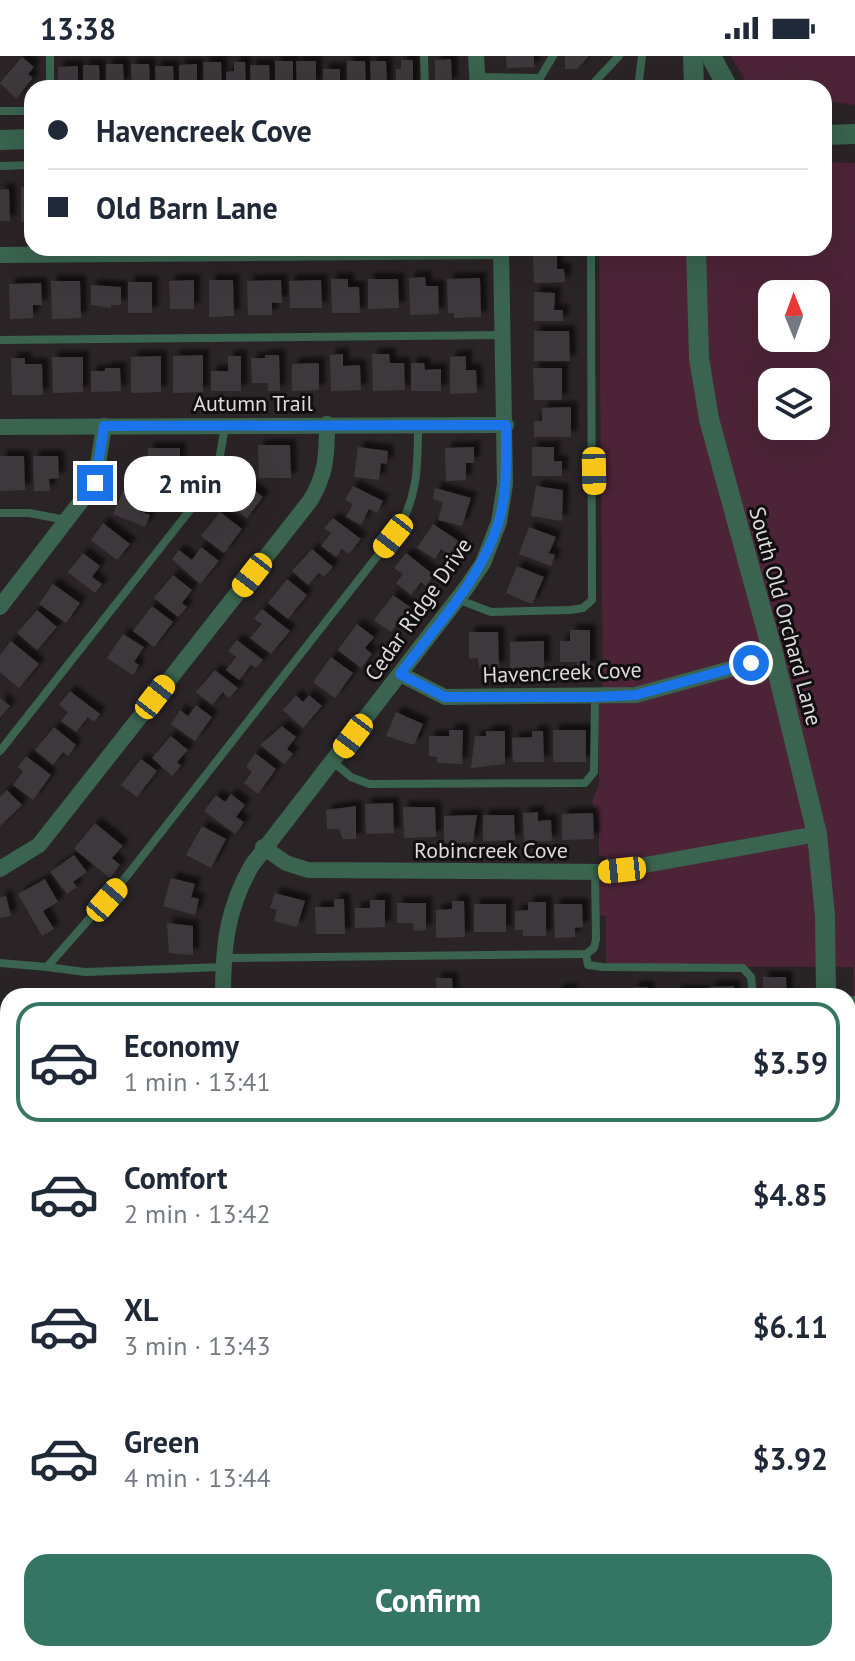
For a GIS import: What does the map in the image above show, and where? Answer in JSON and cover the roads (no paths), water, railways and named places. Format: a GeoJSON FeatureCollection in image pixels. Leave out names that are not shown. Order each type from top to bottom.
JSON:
{"type":"FeatureCollection","features":[{"type":"Feature","properties":{"kind":"street"},"geometry":{"type":"LineString","coordinates":[[476,56],[478,80]]}},
{"type":"Feature","properties":{"kind":"street"},"geometry":{"type":"LineString","coordinates":[[693,56],[694,80]]}},
{"type":"Feature","properties":{"kind":"street"},"geometry":{"type":"LineString","coordinates":[[711,56],[724,80]]}},
{"type":"Feature","properties":{"kind":"street"},"geometry":{"type":"LineString","coordinates":[[832,135],[855,134]]}},
{"type":"Feature","properties":{"kind":"street"},"geometry":{"type":"LineString","coordinates":[[0,140],[24,139]]}},
{"type":"Feature","properties":{"kind":"street"},"geometry":{"type":"LineString","coordinates":[[0,255],[24,255]]}},
{"type":"Feature","properties":{"kind":"street","name":"Cedar Ridge Drive"},"geometry":{"type":"LineString","coordinates":[[223,988],[226,925],[234,895],[263,847],[333,762],[483,563],[499,522],[505,484],[506,425],[502,256]]}},
{"type":"Feature","properties":{"kind":"street","name":"South Old Orchard Lane"},"geometry":{"type":"LineString","coordinates":[[696,256],[699,358],[709,419],[774,657],[817,834],[825,916],[826,988]]}},
{"type":"Feature","properties":{"kind":"street"},"geometry":{"type":"LineString","coordinates":[[0,869],[39,845],[310,501],[322,481],[327,459],[327,424]]}},
{"type":"Feature","properties":{"kind":"street","name":"Autumn Trail"},"geometry":{"type":"LineString","coordinates":[[0,427],[506,425]]}},
{"type":"Feature","properties":{"kind":"street"},"geometry":{"type":"LineString","coordinates":[[0,607],[95,483],[104,426]]}},
{"type":"Feature","properties":{"kind":"street","name":"Havencreek Cove"},"geometry":{"type":"LineString","coordinates":[[400,674],[445,697],[595,697],[636,695],[774,657]]}},
{"type":"Feature","properties":{"kind":"street","name":"Robincreek Cove"},"geometry":{"type":"LineString","coordinates":[[263,847],[286,863],[308,870],[595,872],[638,868],[817,834]]}},
{"type":"Feature","properties":{"kind":"lane"},"geometry":{"type":"LineString","coordinates":[[50,56],[50,80]]}},
{"type":"Feature","properties":{"kind":"lane"},"geometry":{"type":"LineString","coordinates":[[424,56],[425,80]]}},
{"type":"Feature","properties":{"kind":"lane"},"geometry":{"type":"LineString","coordinates":[[509,80],[540,78],[553,56]]}},
{"type":"Feature","properties":{"kind":"lane"},"geometry":{"type":"LineString","coordinates":[[596,80],[619,56]]}},
{"type":"Feature","properties":{"kind":"lane"},"geometry":{"type":"LineString","coordinates":[[639,80],[642,56]]}},
{"type":"Feature","properties":{"kind":"lane"},"geometry":{"type":"LineString","coordinates":[[0,111],[24,111]]}},
{"type":"Feature","properties":{"kind":"lane"},"geometry":{"type":"LineString","coordinates":[[0,166],[24,165]]}},
{"type":"Feature","properties":{"kind":"lane"},"geometry":{"type":"LineString","coordinates":[[457,599],[491,612],[570,610],[583,608],[592,600],[591,256]]}},
{"type":"Feature","properties":{"kind":"lane"},"geometry":{"type":"LineString","coordinates":[[0,340],[504,335]]}},
{"type":"Feature","properties":{"kind":"lane"},"geometry":{"type":"LineString","coordinates":[[47,967],[126,877],[406,518],[414,497],[418,425]]}},
{"type":"Feature","properties":{"kind":"lane"},"geometry":{"type":"LineString","coordinates":[[0,751],[209,486],[218,467],[225,426]]}},
{"type":"Feature","properties":{"kind":"lane"},"geometry":{"type":"LineString","coordinates":[[0,513],[41,515],[62,527]]}},
{"type":"Feature","properties":{"kind":"lane"},"geometry":{"type":"LineString","coordinates":[[41,515],[62,527]]}},
{"type":"Feature","properties":{"kind":"lane"},"geometry":{"type":"LineString","coordinates":[[333,762],[351,777],[369,784],[585,783],[594,772],[595,697]]}},
{"type":"Feature","properties":{"kind":"lane"},"geometry":{"type":"LineString","coordinates":[[0,963],[85,972],[223,962],[586,954],[594,948],[596,939],[595,872]]}},
{"type":"Feature","properties":{"kind":"lane"},"geometry":{"type":"LineString","coordinates":[[586,954],[588,965],[603,967],[743,968],[751,977],[752,988]]}}]}
